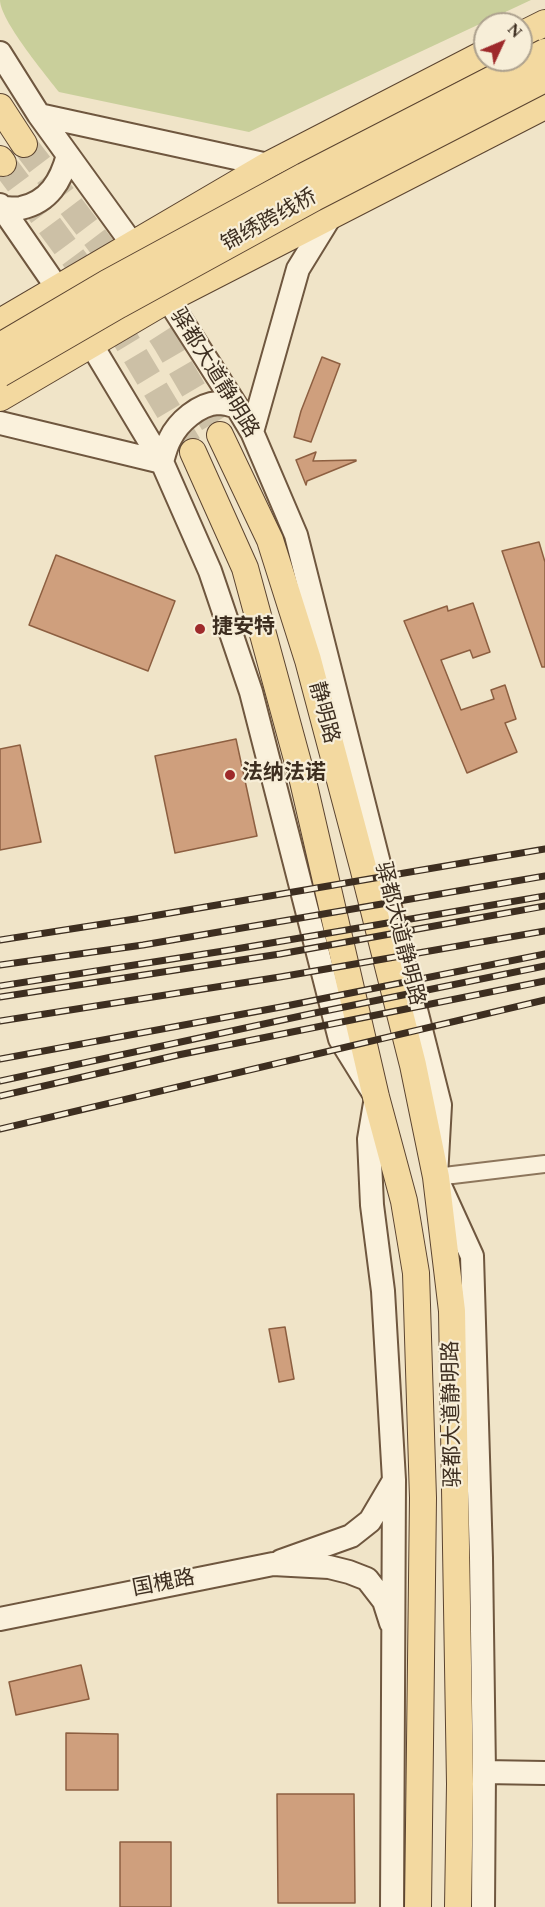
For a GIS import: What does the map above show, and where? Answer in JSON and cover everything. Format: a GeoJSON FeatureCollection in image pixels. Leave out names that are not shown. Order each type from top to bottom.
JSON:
{"type":"FeatureCollection","features":[{"type":"Feature","properties":{"kind":"main road","name":"锦绣跨线桥"},"geometry":{"type":"LineString","coordinates":[[0,346],[107,283],[304,176],[545,51]]}},
{"type":"Feature","properties":{"kind":"main road"},"geometry":{"type":"LineString","coordinates":[[0,322],[268,165],[473,59]]}},
{"type":"Feature","properties":{"kind":"main road","name":"锦绣跨线桥"},"geometry":{"type":"LineString","coordinates":[[0,374],[314,198],[545,79]]}},
{"type":"Feature","properties":{"kind":"main road"},"geometry":{"type":"LineString","coordinates":[[0,398],[167,300],[545,106]]}},
{"type":"Feature","properties":{"kind":"main road"},"geometry":{"type":"LineString","coordinates":[[0,107],[24,144]]}},
{"type":"Feature","properties":{"kind":"main road","name":"静明路"},"geometry":{"type":"LineString","coordinates":[[220,435],[270,540],[308,660],[408,1043],[436,1177]]}},
{"type":"Feature","properties":{"kind":"main road","name":"静明路"},"geometry":{"type":"LineString","coordinates":[[193,452],[245,568],[303,781],[376,1097]]}},
{"type":"Feature","properties":{"kind":"main road","name":"驿都大道静明路"},"geometry":{"type":"LineString","coordinates":[[376,1097],[404,1201],[416,1273],[419,1316],[423,1498],[418,1907]]}},
{"type":"Feature","properties":{"kind":"main road","name":"驿都大道静明路"},"geometry":{"type":"LineString","coordinates":[[436,1177],[452,1311],[460,1784],[458,1907]]}},
{"type":"Feature","properties":{"kind":"street","name":"驿都大道静明路"},"geometry":{"type":"LineString","coordinates":[[0,53],[39,115],[133,245],[237,407],[252,432],[296,535],[440,1105],[436,1177]]}},
{"type":"Feature","properties":{"kind":"street"},"geometry":{"type":"LineString","coordinates":[[39,115],[268,165]]}},
{"type":"Feature","properties":{"kind":"street"},"geometry":{"type":"LineString","coordinates":[[1,207],[20,208],[40,200],[53,190],[63,173],[68,155]]}},
{"type":"Feature","properties":{"kind":"street","name":"驿都大道静明路"},"geometry":{"type":"LineString","coordinates":[[1,207],[58,289],[162,462],[210,571],[251,692],[340,1039],[376,1097]]}},
{"type":"Feature","properties":{"kind":"street"},"geometry":{"type":"LineString","coordinates":[[252,432],[298,269],[330,217]]}},
{"type":"Feature","properties":{"kind":"street"},"geometry":{"type":"LineString","coordinates":[[0,423],[162,462],[170,437],[194,411],[210,404],[220,403],[237,407]]}},
{"type":"Feature","properties":{"kind":"street"},"geometry":{"type":"LineString","coordinates":[[376,1097],[369,1139],[372,1205],[382,1291],[394,1480],[392,1907]]}},
{"type":"Feature","properties":{"kind":"street"},"geometry":{"type":"LineString","coordinates":[[483,1907],[481,1558],[472,1256],[436,1177],[545,1164]]}},
{"type":"Feature","properties":{"kind":"street"},"geometry":{"type":"LineString","coordinates":[[273,1564],[351,1536],[370,1521],[394,1480]]}},
{"type":"Feature","properties":{"kind":"street","name":"国槐路"},"geometry":{"type":"LineString","coordinates":[[0,1619],[273,1564],[329,1567],[367,1579],[384,1601],[395,1632]]}},
{"type":"Feature","properties":{"kind":"street"},"geometry":{"type":"LineString","coordinates":[[484,1772],[545,1773]]}},
{"type":"Feature","properties":{"kind":"green space"},"geometry":{"type":"Polygon","coordinates":[[[0,0],[531,0],[505,12],[473,12],[473,27],[249,132],[59,92],[15,33],[2,9],[0,0]]]}},
{"type":"Feature","properties":{"kind":"building"},"geometry":{"type":"Polygon","coordinates":[[[322,357],[340,364],[311,442],[294,437],[301,411],[322,357]]]}},
{"type":"Feature","properties":{"kind":"building"},"geometry":{"type":"Polygon","coordinates":[[[316,452],[313,461],[356,461],[307,481],[306,485],[296,460],[316,452]]]}},
{"type":"Feature","properties":{"kind":"building"},"geometry":{"type":"Polygon","coordinates":[[[539,542],[545,562],[545,667],[542,667],[502,551],[539,542]]]}},
{"type":"Feature","properties":{"kind":"building"},"geometry":{"type":"Polygon","coordinates":[[[56,555],[175,601],[148,671],[29,625],[56,555]]]}},
{"type":"Feature","properties":{"kind":"building"},"geometry":{"type":"Polygon","coordinates":[[[473,603],[490,652],[473,658],[470,650],[441,660],[461,710],[494,699],[491,690],[505,685],[516,719],[505,723],[517,752],[467,773],[404,621],[447,606],[448,611],[473,603]]]}},
{"type":"Feature","properties":{"kind":"building"},"geometry":{"type":"Polygon","coordinates":[[[236,739],[257,836],[175,853],[155,756],[236,739]]]}},
{"type":"Feature","properties":{"kind":"building"},"geometry":{"type":"Polygon","coordinates":[[[20,745],[41,842],[0,850],[0,749],[20,745]]]}},
{"type":"Feature","properties":{"kind":"building"},"geometry":{"type":"Polygon","coordinates":[[[285,1327],[294,1379],[279,1382],[269,1329],[285,1327]]]}},
{"type":"Feature","properties":{"kind":"building"},"geometry":{"type":"Polygon","coordinates":[[[81,1665],[89,1699],[16,1715],[9,1682],[81,1665]]]}},
{"type":"Feature","properties":{"kind":"building"},"geometry":{"type":"Polygon","coordinates":[[[66,1733],[118,1734],[118,1790],[66,1790],[66,1733]]]}},
{"type":"Feature","properties":{"kind":"building"},"geometry":{"type":"Polygon","coordinates":[[[277,1794],[354,1794],[355,1903],[278,1903],[277,1794]]]}},
{"type":"Feature","properties":{"kind":"building"},"geometry":{"type":"Polygon","coordinates":[[[120,1842],[171,1842],[171,1907],[120,1907],[120,1842]]]}},
{"type":"Feature","properties":{"kind":"tunnel"},"geometry":{"type":"LineString","coordinates":[[24,144],[115,264],[166,343],[220,435]]}},
{"type":"Feature","properties":{"kind":"tunnel"},"geometry":{"type":"LineString","coordinates":[[3,163],[90,280],[193,452]]}},
{"type":"Feature","properties":{"kind":"railway"},"geometry":{"type":"LineString","coordinates":[[0,940],[545,849]]}},
{"type":"Feature","properties":{"kind":"railway"},"geometry":{"type":"LineString","coordinates":[[0,965],[143,945],[545,876]]}},
{"type":"Feature","properties":{"kind":"railway"},"geometry":{"type":"LineString","coordinates":[[0,986],[230,950],[545,896]]}},
{"type":"Feature","properties":{"kind":"railway"},"geometry":{"type":"LineString","coordinates":[[0,997],[280,954],[545,906]]}},
{"type":"Feature","properties":{"kind":"railway"},"geometry":{"type":"LineString","coordinates":[[0,1021],[280,977],[545,931]]}},
{"type":"Feature","properties":{"kind":"railway"},"geometry":{"type":"LineString","coordinates":[[0,1059],[281,1007],[545,954]]}},
{"type":"Feature","properties":{"kind":"railway"},"geometry":{"type":"LineString","coordinates":[[0,1081],[545,966]]}},
{"type":"Feature","properties":{"kind":"railway"},"geometry":{"type":"LineString","coordinates":[[0,1096],[178,1055],[545,981]]}},
{"type":"Feature","properties":{"kind":"railway"},"geometry":{"type":"LineString","coordinates":[[0,1129],[545,1000]]}},
{"type":"Feature","properties":{"kind":"place","name":"捷安特"},"geometry":{"type":"Point","coordinates":[200,629]}},
{"type":"Feature","properties":{"kind":"place","name":"法纳法诺"},"geometry":{"type":"Point","coordinates":[230,775]}}]}
